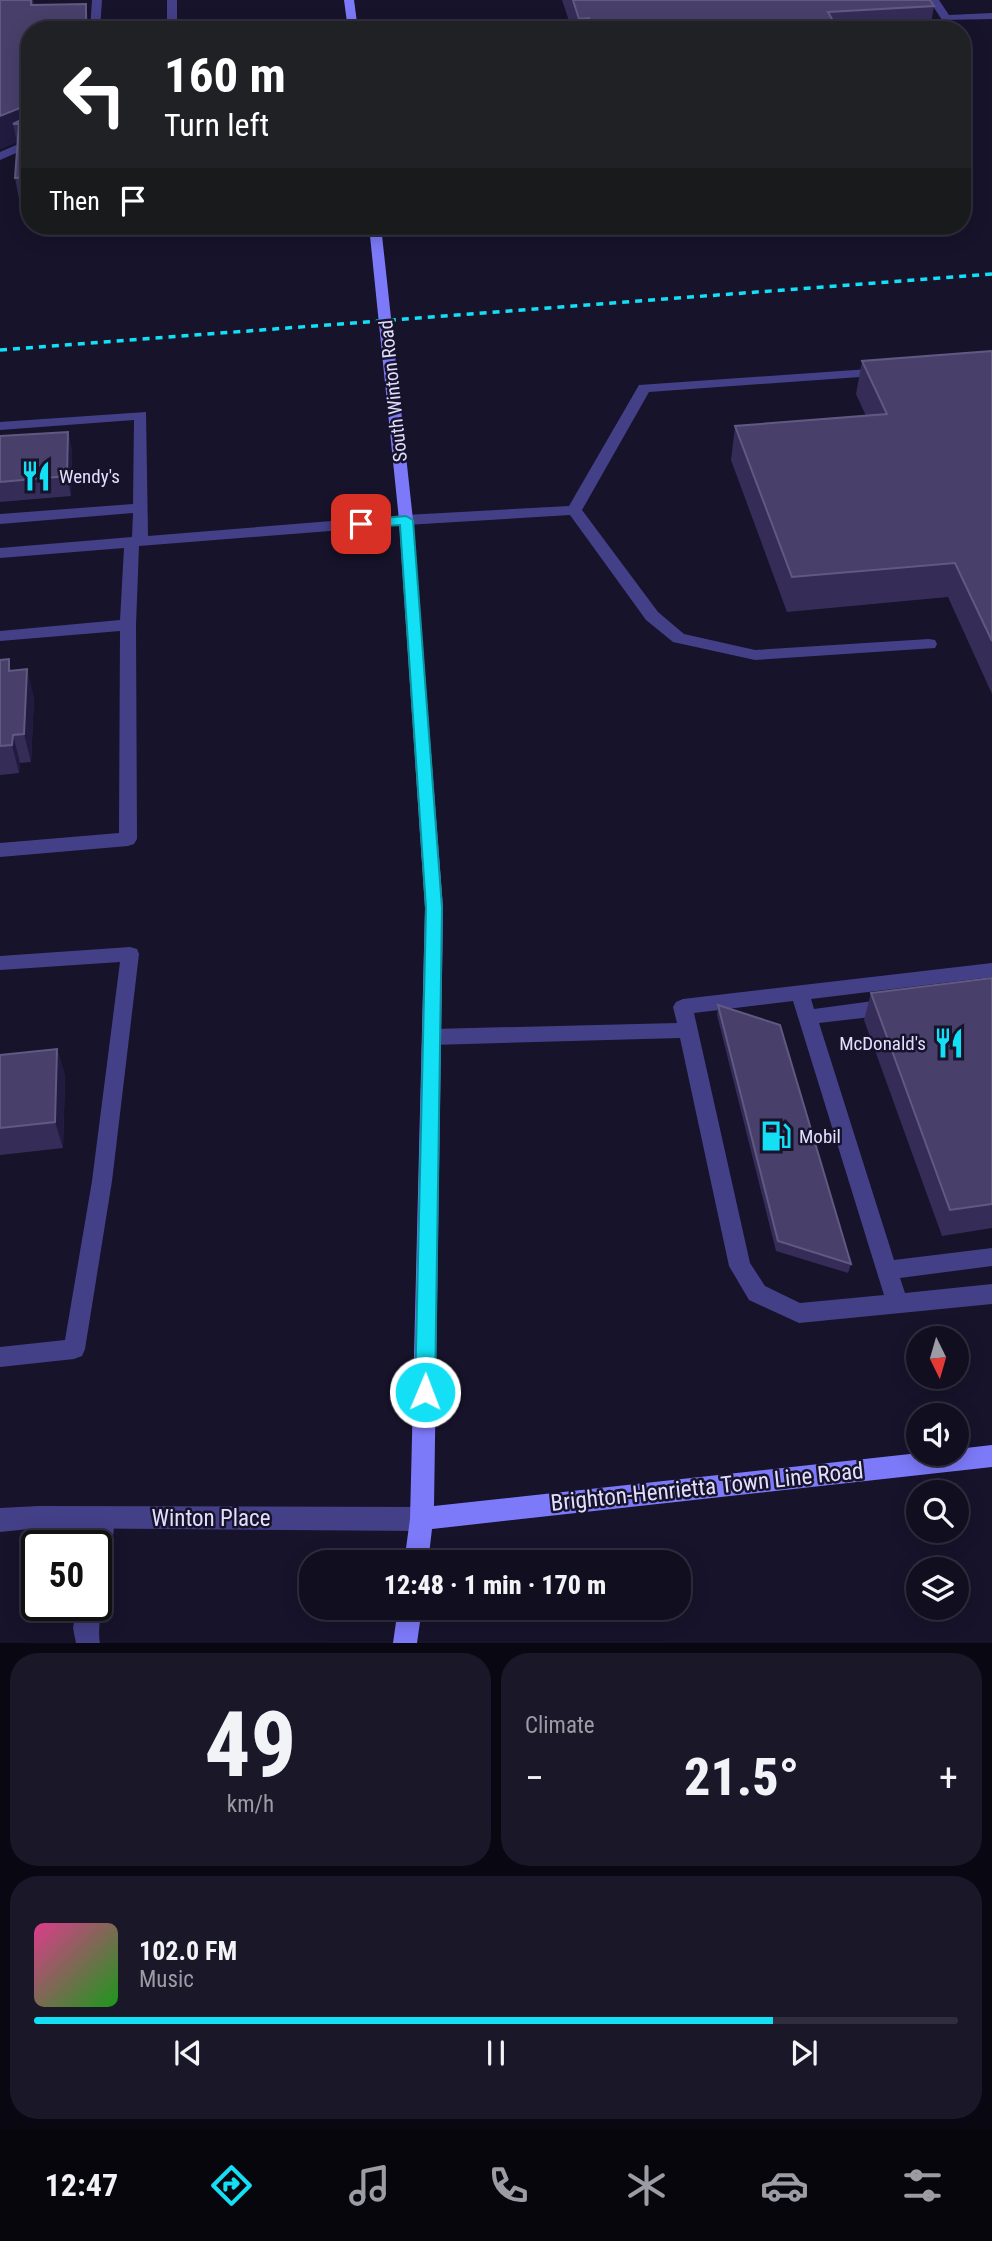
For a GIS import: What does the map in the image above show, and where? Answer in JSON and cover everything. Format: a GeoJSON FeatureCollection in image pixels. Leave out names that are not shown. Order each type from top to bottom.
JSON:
{"type":"FeatureCollection","features":[{"type":"Feature","properties":{"kind":"main road"},"geometry":{"type":"LineString","coordinates":[[349,0],[352,21]]}},
{"type":"Feature","properties":{"kind":"main road","name":"South Winton Road"},"geometry":{"type":"LineString","coordinates":[[376,235],[406,520],[434,908],[422,1519],[418,1550]]}},
{"type":"Feature","properties":{"kind":"main road","name":"Brighton-Henrietta Town Line Road"},"geometry":{"type":"LineString","coordinates":[[422,1519],[992,1456]]}},
{"type":"Feature","properties":{"kind":"main road"},"geometry":{"type":"LineString","coordinates":[[405,1643],[408,1620]]}},
{"type":"Feature","properties":{"kind":"street"},"geometry":{"type":"LineString","coordinates":[[96,21],[97,0]]}},
{"type":"Feature","properties":{"kind":"street"},"geometry":{"type":"LineString","coordinates":[[172,0],[172,21]]}},
{"type":"Feature","properties":{"kind":"street"},"geometry":{"type":"LineString","coordinates":[[934,0],[946,18],[992,16]]}},
{"type":"Feature","properties":{"kind":"street"},"geometry":{"type":"LineString","coordinates":[[0,156],[21,146]]}},
{"type":"Feature","properties":{"kind":"street"},"geometry":{"type":"LineString","coordinates":[[574,510],[644,388],[894,371]]}},
{"type":"Feature","properties":{"kind":"street"},"geometry":{"type":"LineString","coordinates":[[0,426],[141,415],[141,508],[128,625],[128,839],[0,850]]}},
{"type":"Feature","properties":{"kind":"street"},"geometry":{"type":"LineString","coordinates":[[0,519],[141,508]]}},
{"type":"Feature","properties":{"kind":"street"},"geometry":{"type":"LineString","coordinates":[[0,553],[406,520],[574,510]]}},
{"type":"Feature","properties":{"kind":"street"},"geometry":{"type":"LineString","coordinates":[[574,510],[652,616],[679,638],[755,656],[929,644]]}},
{"type":"Feature","properties":{"kind":"street"},"geometry":{"type":"LineString","coordinates":[[0,636],[128,625]]}},
{"type":"Feature","properties":{"kind":"street"},"geometry":{"type":"LineString","coordinates":[[0,963],[130,954],[102,1181],[74,1349],[0,1357]]}},
{"type":"Feature","properties":{"kind":"street"},"geometry":{"type":"LineString","coordinates":[[992,970],[683,1007],[740,1266],[757,1293],[799,1313],[992,1294]]}},
{"type":"Feature","properties":{"kind":"street"},"geometry":{"type":"LineString","coordinates":[[800,993],[897,1303]]}},
{"type":"Feature","properties":{"kind":"street"},"geometry":{"type":"LineString","coordinates":[[808,1017],[913,1003]]}},
{"type":"Feature","properties":{"kind":"street"},"geometry":{"type":"LineString","coordinates":[[432,1037],[688,1030]]}},
{"type":"Feature","properties":{"kind":"street"},"geometry":{"type":"LineString","coordinates":[[887,1270],[992,1257]]}},
{"type":"Feature","properties":{"kind":"street","name":"Winton Place"},"geometry":{"type":"LineString","coordinates":[[0,1520],[39,1517],[422,1519]]}},
{"type":"Feature","properties":{"kind":"street"},"geometry":{"type":"LineString","coordinates":[[101,1530],[103,1517]]}},
{"type":"Feature","properties":{"kind":"street"},"geometry":{"type":"LineString","coordinates":[[86,1621],[88,1643]]}},
{"type":"Feature","properties":{"kind":"building"},"geometry":{"type":"Polygon","coordinates":[[[0,0],[31,0],[31,5],[86,4],[86,21],[21,21],[21,108],[0,116],[0,0]]]}},
{"type":"Feature","properties":{"kind":"building"},"geometry":{"type":"Polygon","coordinates":[[[573,0],[930,0],[934,6],[828,12],[833,21],[579,19],[573,0]]]}},
{"type":"Feature","properties":{"kind":"building"},"geometry":{"type":"Polygon","coordinates":[[[21,120],[21,178],[15,178],[19,124],[13,124],[21,120]]]}},
{"type":"Feature","properties":{"kind":"building"},"geometry":{"type":"Polygon","coordinates":[[[992,351],[992,641],[955,563],[792,577],[735,426],[887,414],[862,361],[992,351]]]}},
{"type":"Feature","properties":{"kind":"building"},"geometry":{"type":"Polygon","coordinates":[[[68,432],[67,476],[0,482],[0,436],[68,432]]]}},
{"type":"Feature","properties":{"kind":"building"},"geometry":{"type":"Polygon","coordinates":[[[9,659],[9,671],[27,669],[24,734],[13,735],[12,745],[0,746],[0,660],[9,659]]]}},
{"type":"Feature","properties":{"kind":"building"},"geometry":{"type":"Polygon","coordinates":[[[992,978],[992,1204],[950,1210],[871,993],[992,978]]]}},
{"type":"Feature","properties":{"kind":"building"},"geometry":{"type":"Polygon","coordinates":[[[718,1005],[780,1025],[851,1264],[778,1241],[718,1005]]]}},
{"type":"Feature","properties":{"kind":"building"},"geometry":{"type":"Polygon","coordinates":[[[57,1049],[55,1122],[0,1128],[0,1055],[57,1049]]]}},
{"type":"Feature","properties":{"kind":"railway"},"geometry":{"type":"LineString","coordinates":[[0,350],[992,274]]}},
{"type":"Feature","properties":{"kind":"place","name":"Wendy's"},"geometry":{"type":"Point","coordinates":[36,476]}},
{"type":"Feature","properties":{"kind":"place","name":"McDonald's"},"geometry":{"type":"Point","coordinates":[949,1043]}},
{"type":"Feature","properties":{"kind":"place","name":"Mobil"},"geometry":{"type":"Point","coordinates":[776,1136]}},
{"type":"Feature","properties":{"kind":"route"},"geometry":{"type":"LineString","coordinates":[[361,524],[406,520],[434,908],[425,1392]]}}]}
